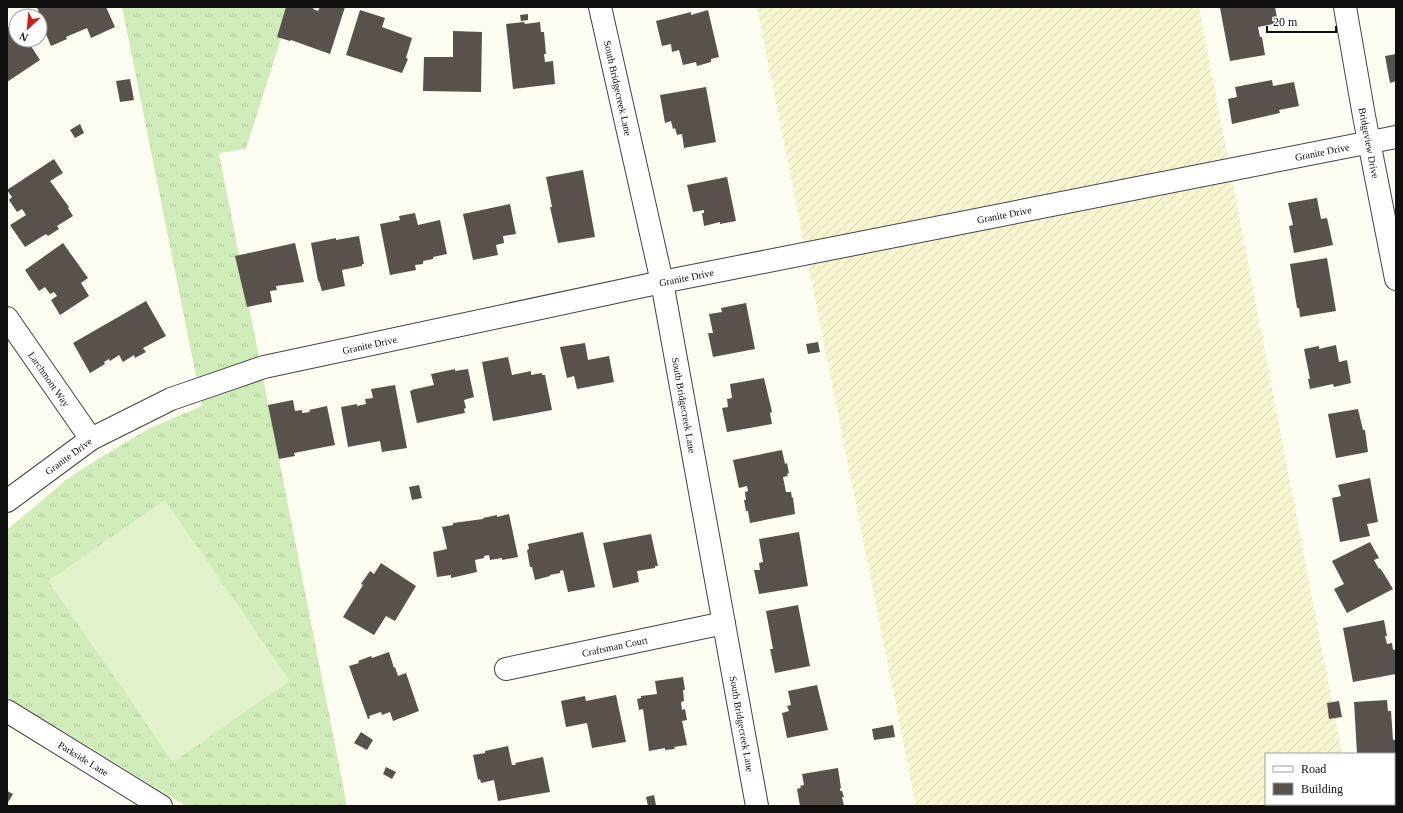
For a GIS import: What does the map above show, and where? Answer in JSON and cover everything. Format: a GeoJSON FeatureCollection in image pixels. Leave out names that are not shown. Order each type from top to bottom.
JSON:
{"type":"FeatureCollection","features":[{"type":"Feature","properties":{"kind":"street","name":"South Bridgecreek Lane"},"geometry":{"type":"LineString","coordinates":[[600,7],[662,282],[757,806]]}},
{"type":"Feature","properties":{"kind":"street","name":"Bridgeview Drive"},"geometry":{"type":"LineString","coordinates":[[1345,7],[1364,116],[1396,279]]}},
{"type":"Feature","properties":{"kind":"street","name":"Granite Drive"},"geometry":{"type":"LineString","coordinates":[[7,502],[91,439],[171,399],[264,367],[662,282],[1396,137]]}},
{"type":"Feature","properties":{"kind":"street","name":"Larchmont Way"},"geometry":{"type":"LineString","coordinates":[[7,318],[91,439]]}},
{"type":"Feature","properties":{"kind":"street","name":"Craftsman Court"},"geometry":{"type":"LineString","coordinates":[[506,669],[724,623]]}},
{"type":"Feature","properties":{"kind":"street","name":"Parkside Lane"},"geometry":{"type":"LineString","coordinates":[[7,711],[161,806]]}},
{"type":"Feature","properties":{"kind":"green space"},"geometry":{"type":"Polygon","coordinates":[[[122,7],[291,7],[246,149],[219,153],[347,806],[186,806],[7,697],[7,530],[66,480],[101,457],[150,428],[202,406],[122,7]]]}},
{"type":"Feature","properties":{"kind":"green space"},"geometry":{"type":"Polygon","coordinates":[[[757,7],[1199,7],[1342,753],[1265,753],[1265,805],[1352,806],[916,806],[757,7]]]}},
{"type":"Feature","properties":{"kind":"green space"},"geometry":{"type":"Polygon","coordinates":[[[165,500],[290,681],[173,762],[48,581],[165,500]]]}},
{"type":"Feature","properties":{"kind":"building"},"geometry":{"type":"Polygon","coordinates":[[[106,7],[115,27],[91,38],[87,28],[66,37],[67,39],[51,46],[48,39],[48,8],[37,8],[106,7]]]}},
{"type":"Feature","properties":{"kind":"building"},"geometry":{"type":"Polygon","coordinates":[[[286,7],[314,7],[313,9],[318,11],[320,7],[345,7],[330,54],[291,40],[277,37],[286,7]]]}},
{"type":"Feature","properties":{"kind":"building"},"geometry":{"type":"Polygon","coordinates":[[[1275,7],[1278,23],[1258,27],[1260,37],[1262,37],[1265,55],[1230,61],[1220,8],[1275,7]]]}},
{"type":"Feature","properties":{"kind":"building"},"geometry":{"type":"Polygon","coordinates":[[[360,10],[385,18],[382,27],[412,38],[406,58],[408,59],[402,73],[346,55],[360,10]]]}},
{"type":"Feature","properties":{"kind":"building"},"geometry":{"type":"Polygon","coordinates":[[[708,10],[719,57],[711,59],[711,62],[697,66],[696,62],[683,65],[679,50],[672,52],[671,44],[662,46],[656,21],[691,12],[691,15],[708,10]]]}},
{"type":"Feature","properties":{"kind":"building"},"geometry":{"type":"Polygon","coordinates":[[[528,14],[528,20],[521,21],[520,15],[528,14]]]}},
{"type":"Feature","properties":{"kind":"building"},"geometry":{"type":"Polygon","coordinates":[[[524,22],[525,24],[540,22],[541,32],[544,32],[546,54],[544,54],[545,62],[553,61],[555,84],[513,89],[506,24],[524,22]]]}},
{"type":"Feature","properties":{"kind":"building"},"geometry":{"type":"Polygon","coordinates":[[[8,27],[8,48],[32,48],[40,60],[7,82],[8,27]]]}},
{"type":"Feature","properties":{"kind":"building"},"geometry":{"type":"Polygon","coordinates":[[[453,31],[482,32],[481,92],[423,91],[424,57],[453,57],[453,31]]]}},
{"type":"Feature","properties":{"kind":"building"},"geometry":{"type":"Polygon","coordinates":[[[1396,54],[1396,81],[1390,83],[1385,56],[1396,54]]]}},
{"type":"Feature","properties":{"kind":"building"},"geometry":{"type":"Polygon","coordinates":[[[130,79],[134,100],[120,102],[116,81],[130,79]]]}},
{"type":"Feature","properties":{"kind":"building"},"geometry":{"type":"Polygon","coordinates":[[[1272,80],[1273,86],[1294,82],[1299,106],[1279,110],[1280,113],[1232,124],[1228,99],[1237,97],[1235,87],[1272,80]]]}},
{"type":"Feature","properties":{"kind":"building"},"geometry":{"type":"Polygon","coordinates":[[[706,87],[716,142],[684,148],[682,134],[677,135],[675,128],[673,129],[671,121],[665,123],[660,95],[706,87]]]}},
{"type":"Feature","properties":{"kind":"building"},"geometry":{"type":"Polygon","coordinates":[[[80,124],[84,133],[75,138],[70,130],[80,124]]]}},
{"type":"Feature","properties":{"kind":"building"},"geometry":{"type":"Polygon","coordinates":[[[54,159],[63,173],[50,181],[69,207],[68,208],[73,216],[57,226],[59,229],[48,236],[46,234],[25,247],[10,225],[26,215],[22,209],[17,212],[9,200],[12,197],[7,190],[54,159]]]}},
{"type":"Feature","properties":{"kind":"building"},"geometry":{"type":"Polygon","coordinates":[[[583,170],[595,237],[558,243],[550,207],[552,207],[546,177],[583,170]]]}},
{"type":"Feature","properties":{"kind":"building"},"geometry":{"type":"Polygon","coordinates":[[[727,177],[736,221],[720,224],[720,222],[704,226],[702,213],[704,213],[704,210],[693,212],[687,185],[727,177]]]}},
{"type":"Feature","properties":{"kind":"building"},"geometry":{"type":"Polygon","coordinates":[[[1317,198],[1321,219],[1327,218],[1333,245],[1294,253],[1289,226],[1293,225],[1288,203],[1317,198]]]}},
{"type":"Feature","properties":{"kind":"building"},"geometry":{"type":"Polygon","coordinates":[[[510,204],[516,234],[503,236],[504,243],[496,245],[498,255],[473,260],[463,214],[510,204]]]}},
{"type":"Feature","properties":{"kind":"building"},"geometry":{"type":"Polygon","coordinates":[[[415,213],[418,225],[440,220],[447,254],[433,257],[433,259],[423,261],[423,264],[415,265],[416,270],[390,275],[380,224],[400,220],[399,216],[415,213]]]}},
{"type":"Feature","properties":{"kind":"building"},"geometry":{"type":"Polygon","coordinates":[[[359,236],[364,264],[362,264],[362,266],[342,270],[345,286],[322,291],[318,281],[311,243],[336,238],[336,240],[359,236]]]}},
{"type":"Feature","properties":{"kind":"building"},"geometry":{"type":"Polygon","coordinates":[[[63,243],[88,278],[81,283],[89,296],[60,315],[51,300],[57,296],[54,292],[50,294],[45,287],[39,291],[25,270],[63,243]]]}},
{"type":"Feature","properties":{"kind":"building"},"geometry":{"type":"Polygon","coordinates":[[[295,243],[304,282],[276,286],[277,290],[270,291],[272,302],[247,307],[235,256],[295,243]]]}},
{"type":"Feature","properties":{"kind":"building"},"geometry":{"type":"Polygon","coordinates":[[[1327,258],[1336,311],[1300,317],[1299,308],[1297,308],[1290,264],[1327,258]]]}},
{"type":"Feature","properties":{"kind":"building"},"geometry":{"type":"Polygon","coordinates":[[[146,301],[166,336],[143,348],[146,352],[135,358],[134,355],[123,362],[119,355],[110,361],[109,359],[104,362],[105,364],[90,373],[73,343],[146,301]]]}},
{"type":"Feature","properties":{"kind":"building"},"geometry":{"type":"Polygon","coordinates":[[[746,303],[755,349],[713,357],[708,333],[713,333],[709,314],[722,312],[721,308],[746,303]]]}},
{"type":"Feature","properties":{"kind":"building"},"geometry":{"type":"Polygon","coordinates":[[[818,342],[820,352],[808,354],[806,344],[818,342]]]}},
{"type":"Feature","properties":{"kind":"building"},"geometry":{"type":"Polygon","coordinates":[[[585,343],[588,360],[609,356],[614,382],[577,389],[574,376],[567,378],[560,347],[585,343]]]}},
{"type":"Feature","properties":{"kind":"building"},"geometry":{"type":"Polygon","coordinates":[[[1336,345],[1339,362],[1347,360],[1351,383],[1334,387],[1333,384],[1310,389],[1308,379],[1310,379],[1304,349],[1319,346],[1319,349],[1336,345]]]}},
{"type":"Feature","properties":{"kind":"building"},"geometry":{"type":"Polygon","coordinates":[[[508,357],[512,375],[531,371],[531,375],[542,373],[542,375],[545,375],[552,410],[493,421],[482,362],[508,357]]]}},
{"type":"Feature","properties":{"kind":"building"},"geometry":{"type":"Polygon","coordinates":[[[455,369],[455,371],[468,369],[474,397],[464,400],[466,408],[464,409],[465,413],[417,423],[410,391],[434,385],[431,374],[455,369]]]}},
{"type":"Feature","properties":{"kind":"building"},"geometry":{"type":"Polygon","coordinates":[[[764,378],[772,412],[770,413],[772,424],[727,432],[722,408],[728,407],[727,399],[732,398],[730,384],[764,378]]]}},
{"type":"Feature","properties":{"kind":"building"},"geometry":{"type":"Polygon","coordinates":[[[395,385],[407,448],[382,452],[380,441],[348,447],[341,407],[366,404],[365,399],[373,398],[371,389],[395,385]]]}},
{"type":"Feature","properties":{"kind":"building"},"geometry":{"type":"Polygon","coordinates":[[[293,400],[295,411],[302,410],[302,413],[327,406],[335,445],[294,453],[295,456],[279,459],[268,405],[293,400]]]}},
{"type":"Feature","properties":{"kind":"building"},"geometry":{"type":"Polygon","coordinates":[[[1358,409],[1363,430],[1365,430],[1368,452],[1336,458],[1328,414],[1358,409]]]}},
{"type":"Feature","properties":{"kind":"building"},"geometry":{"type":"Polygon","coordinates":[[[782,450],[785,464],[787,463],[789,473],[787,474],[788,476],[783,477],[786,492],[791,492],[795,514],[750,523],[744,500],[746,500],[745,492],[748,491],[747,486],[739,488],[733,460],[782,450]]]}},
{"type":"Feature","properties":{"kind":"building"},"geometry":{"type":"Polygon","coordinates":[[[1370,478],[1378,522],[1367,524],[1370,536],[1340,542],[1332,498],[1341,496],[1338,485],[1370,478]]]}},
{"type":"Feature","properties":{"kind":"building"},"geometry":{"type":"Polygon","coordinates":[[[419,485],[422,498],[412,500],[409,487],[419,485]]]}},
{"type":"Feature","properties":{"kind":"building"},"geometry":{"type":"Polygon","coordinates":[[[509,514],[518,557],[502,560],[502,558],[490,560],[489,555],[484,556],[484,558],[475,560],[477,572],[451,578],[451,575],[437,577],[433,552],[447,549],[442,527],[453,525],[453,523],[509,514]]]}},
{"type":"Feature","properties":{"kind":"building"},"geometry":{"type":"Polygon","coordinates":[[[583,532],[595,587],[568,592],[563,570],[560,571],[560,573],[535,580],[532,567],[530,567],[527,550],[529,549],[528,544],[583,532]]]}},
{"type":"Feature","properties":{"kind":"building"},"geometry":{"type":"Polygon","coordinates":[[[799,532],[808,586],[759,594],[754,570],[760,570],[759,563],[763,562],[759,539],[799,532]]]}},
{"type":"Feature","properties":{"kind":"building"},"geometry":{"type":"Polygon","coordinates":[[[651,534],[658,566],[655,566],[655,568],[637,571],[639,582],[613,588],[603,543],[651,534]]]}},
{"type":"Feature","properties":{"kind":"building"},"geometry":{"type":"Polygon","coordinates":[[[1370,542],[1379,558],[1374,560],[1393,589],[1347,613],[1334,589],[1344,584],[1332,561],[1370,542]]]}},
{"type":"Feature","properties":{"kind":"building"},"geometry":{"type":"Polygon","coordinates":[[[381,563],[416,586],[395,621],[386,616],[374,635],[343,617],[370,571],[374,574],[381,563]]]}},
{"type":"Feature","properties":{"kind":"building"},"geometry":{"type":"Polygon","coordinates":[[[798,605],[810,666],[775,673],[770,649],[773,649],[766,611],[798,605]]]}},
{"type":"Feature","properties":{"kind":"building"},"geometry":{"type":"Polygon","coordinates":[[[1384,620],[1387,644],[1392,643],[1393,650],[1396,649],[1396,674],[1353,682],[1343,628],[1384,620]]]}},
{"type":"Feature","properties":{"kind":"building"},"geometry":{"type":"Polygon","coordinates":[[[389,652],[398,676],[406,673],[419,711],[393,721],[390,712],[382,715],[381,712],[369,716],[370,718],[368,719],[349,666],[359,663],[358,661],[371,656],[372,658],[389,652]]]}},
{"type":"Feature","properties":{"kind":"building"},"geometry":{"type":"Polygon","coordinates":[[[683,677],[685,690],[683,690],[684,701],[681,702],[682,710],[685,709],[687,720],[682,721],[687,745],[674,747],[675,749],[665,750],[665,748],[649,751],[643,709],[639,710],[637,699],[641,698],[641,696],[657,694],[655,681],[683,677]]]}},
{"type":"Feature","properties":{"kind":"building"},"geometry":{"type":"Polygon","coordinates":[[[817,685],[828,730],[787,738],[782,713],[789,711],[787,706],[791,705],[788,691],[817,685]]]}},
{"type":"Feature","properties":{"kind":"building"},"geometry":{"type":"Polygon","coordinates":[[[616,695],[626,742],[592,748],[587,723],[566,727],[561,701],[585,696],[586,701],[616,695]]]}},
{"type":"Feature","properties":{"kind":"building"},"geometry":{"type":"Polygon","coordinates":[[[1387,700],[1388,711],[1391,711],[1393,740],[1396,740],[1396,764],[1395,753],[1357,753],[1354,702],[1387,700]]]}},
{"type":"Feature","properties":{"kind":"building"},"geometry":{"type":"Polygon","coordinates":[[[1339,701],[1342,717],[1329,719],[1327,703],[1339,701]]]}},
{"type":"Feature","properties":{"kind":"building"},"geometry":{"type":"Polygon","coordinates":[[[893,725],[895,737],[874,740],[872,729],[893,725]]]}},
{"type":"Feature","properties":{"kind":"building"},"geometry":{"type":"Polygon","coordinates":[[[361,732],[373,740],[367,750],[354,743],[361,732]]]}},
{"type":"Feature","properties":{"kind":"building"},"geometry":{"type":"Polygon","coordinates":[[[508,746],[512,765],[543,757],[550,792],[498,801],[494,780],[481,783],[480,779],[478,780],[473,755],[508,746]]]}},
{"type":"Feature","properties":{"kind":"building"},"geometry":{"type":"Polygon","coordinates":[[[386,767],[396,772],[392,779],[383,774],[386,767]]]}},
{"type":"Feature","properties":{"kind":"building"},"geometry":{"type":"Polygon","coordinates":[[[838,768],[841,788],[840,791],[842,791],[844,797],[842,797],[844,806],[800,806],[797,789],[804,785],[802,774],[838,768]]]}},
{"type":"Feature","properties":{"kind":"building"},"geometry":{"type":"Polygon","coordinates":[[[7,791],[13,794],[7,804],[7,791]]]}},
{"type":"Feature","properties":{"kind":"building"},"geometry":{"type":"Polygon","coordinates":[[[654,795],[656,805],[648,806],[646,797],[654,795]]]}}]}
